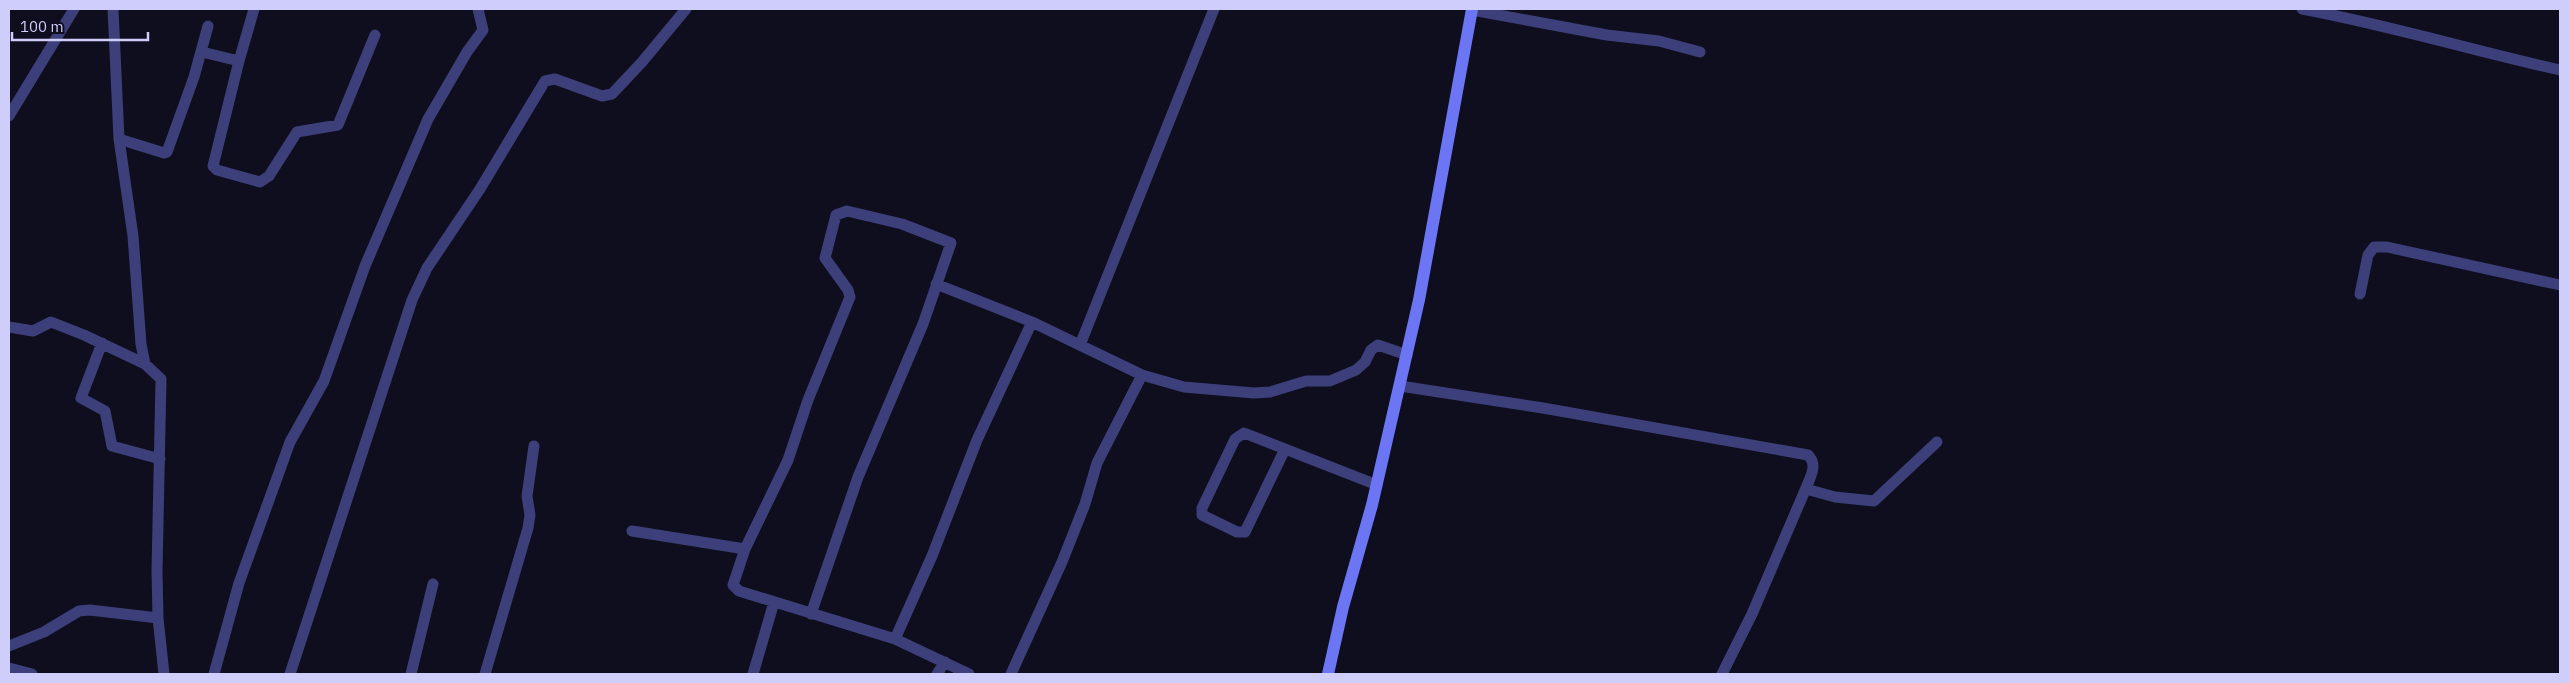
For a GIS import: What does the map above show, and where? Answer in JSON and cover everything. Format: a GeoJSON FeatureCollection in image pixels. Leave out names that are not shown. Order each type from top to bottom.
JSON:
{"type":"FeatureCollection","features":[{"type":"Feature","properties":{"kind":"street"},"geometry":{"type":"LineString","coordinates":[[9,116],[74,9]]}},
{"type":"Feature","properties":{"kind":"street"},"geometry":{"type":"LineString","coordinates":[[113,9],[119,139],[133,236],[145,364]]}},
{"type":"Feature","properties":{"kind":"street"},"geometry":{"type":"LineString","coordinates":[[254,9],[213,166],[217,170],[260,182],[269,176],[284,148],[296,132],[338,125],[375,35]]}},
{"type":"Feature","properties":{"kind":"street"},"geometry":{"type":"LineString","coordinates":[[214,674],[239,583],[290,442],[324,381],[365,266],[428,119],[467,52],[483,30],[478,9]]}},
{"type":"Feature","properties":{"kind":"street"},"geometry":{"type":"LineString","coordinates":[[290,674],[400,331],[427,268],[480,189],[545,81],[555,79],[602,96],[612,94],[642,62],[686,9]]}},
{"type":"Feature","properties":{"kind":"street"},"geometry":{"type":"LineString","coordinates":[[1080,345],[1214,9]]}},
{"type":"Feature","properties":{"kind":"street"},"geometry":{"type":"LineString","coordinates":[[1328,674],[1343,607],[1376,485],[1407,355],[1450,138],[1472,9],[1607,35],[1659,41],[1700,52]]}},
{"type":"Feature","properties":{"kind":"street"},"geometry":{"type":"LineString","coordinates":[[2302,9],[2405,31],[2560,70]]}},
{"type":"Feature","properties":{"kind":"street"},"geometry":{"type":"LineString","coordinates":[[119,139],[164,153],[167,152],[202,52],[208,26]]}},
{"type":"Feature","properties":{"kind":"street"},"geometry":{"type":"LineString","coordinates":[[202,52],[239,61]]}},
{"type":"Feature","properties":{"kind":"street"},"geometry":{"type":"LineString","coordinates":[[811,614],[855,486],[923,324],[951,243],[902,224],[847,210],[836,215],[825,258],[848,290],[850,297],[808,400],[784,468],[745,549],[733,585],[737,590],[811,614],[895,639],[970,674]]}},
{"type":"Feature","properties":{"kind":"street"},"geometry":{"type":"LineString","coordinates":[[2360,294],[2368,255],[2374,247],[2387,247],[2560,285]]}},
{"type":"Feature","properties":{"kind":"street"},"geometry":{"type":"LineString","coordinates":[[936,284],[1032,322],[1142,375],[1184,387],[1254,393],[1270,392],[1306,381],[1338,379],[1356,370],[1378,345],[1407,355]]}},
{"type":"Feature","properties":{"kind":"street"},"geometry":{"type":"LineString","coordinates":[[9,327],[33,331],[51,322],[102,343],[145,364],[161,379],[158,618],[164,674]]}},
{"type":"Feature","properties":{"kind":"street"},"geometry":{"type":"LineString","coordinates":[[895,639],[932,556],[977,440],[1032,322]]}},
{"type":"Feature","properties":{"kind":"street"},"geometry":{"type":"LineString","coordinates":[[102,343],[81,398],[105,411],[112,446],[160,459]]}},
{"type":"Feature","properties":{"kind":"street"},"geometry":{"type":"LineString","coordinates":[[1011,674],[1062,562],[1085,504],[1097,464],[1142,375]]}},
{"type":"Feature","properties":{"kind":"street"},"geometry":{"type":"LineString","coordinates":[[1400,386],[1544,408],[1808,455],[1812,459],[1814,468],[1806,489],[1752,614],[1722,674]]}},
{"type":"Feature","properties":{"kind":"street"},"geometry":{"type":"LineString","coordinates":[[1285,449],[1245,532],[1237,532],[1202,515],[1202,508],[1239,435],[1244,433],[1285,449],[1376,485]]}},
{"type":"Feature","properties":{"kind":"street"},"geometry":{"type":"LineString","coordinates":[[1806,489],[1835,497],[1874,501],[1937,442]]}},
{"type":"Feature","properties":{"kind":"street"},"geometry":{"type":"LineString","coordinates":[[485,674],[528,528],[530,512],[527,496],[534,446]]}},
{"type":"Feature","properties":{"kind":"street"},"geometry":{"type":"LineString","coordinates":[[632,531],[745,549]]}},
{"type":"Feature","properties":{"kind":"street"},"geometry":{"type":"LineString","coordinates":[[411,674],[433,584]]}},
{"type":"Feature","properties":{"kind":"street"},"geometry":{"type":"LineString","coordinates":[[753,674],[774,602]]}},
{"type":"Feature","properties":{"kind":"street"},"geometry":{"type":"LineString","coordinates":[[9,646],[44,632],[79,611],[90,610],[158,618]]}},
{"type":"Feature","properties":{"kind":"street"},"geometry":{"type":"LineString","coordinates":[[937,674],[945,662]]}},
{"type":"Feature","properties":{"kind":"street"},"geometry":{"type":"LineString","coordinates":[[9,668],[32,674]]}}]}
